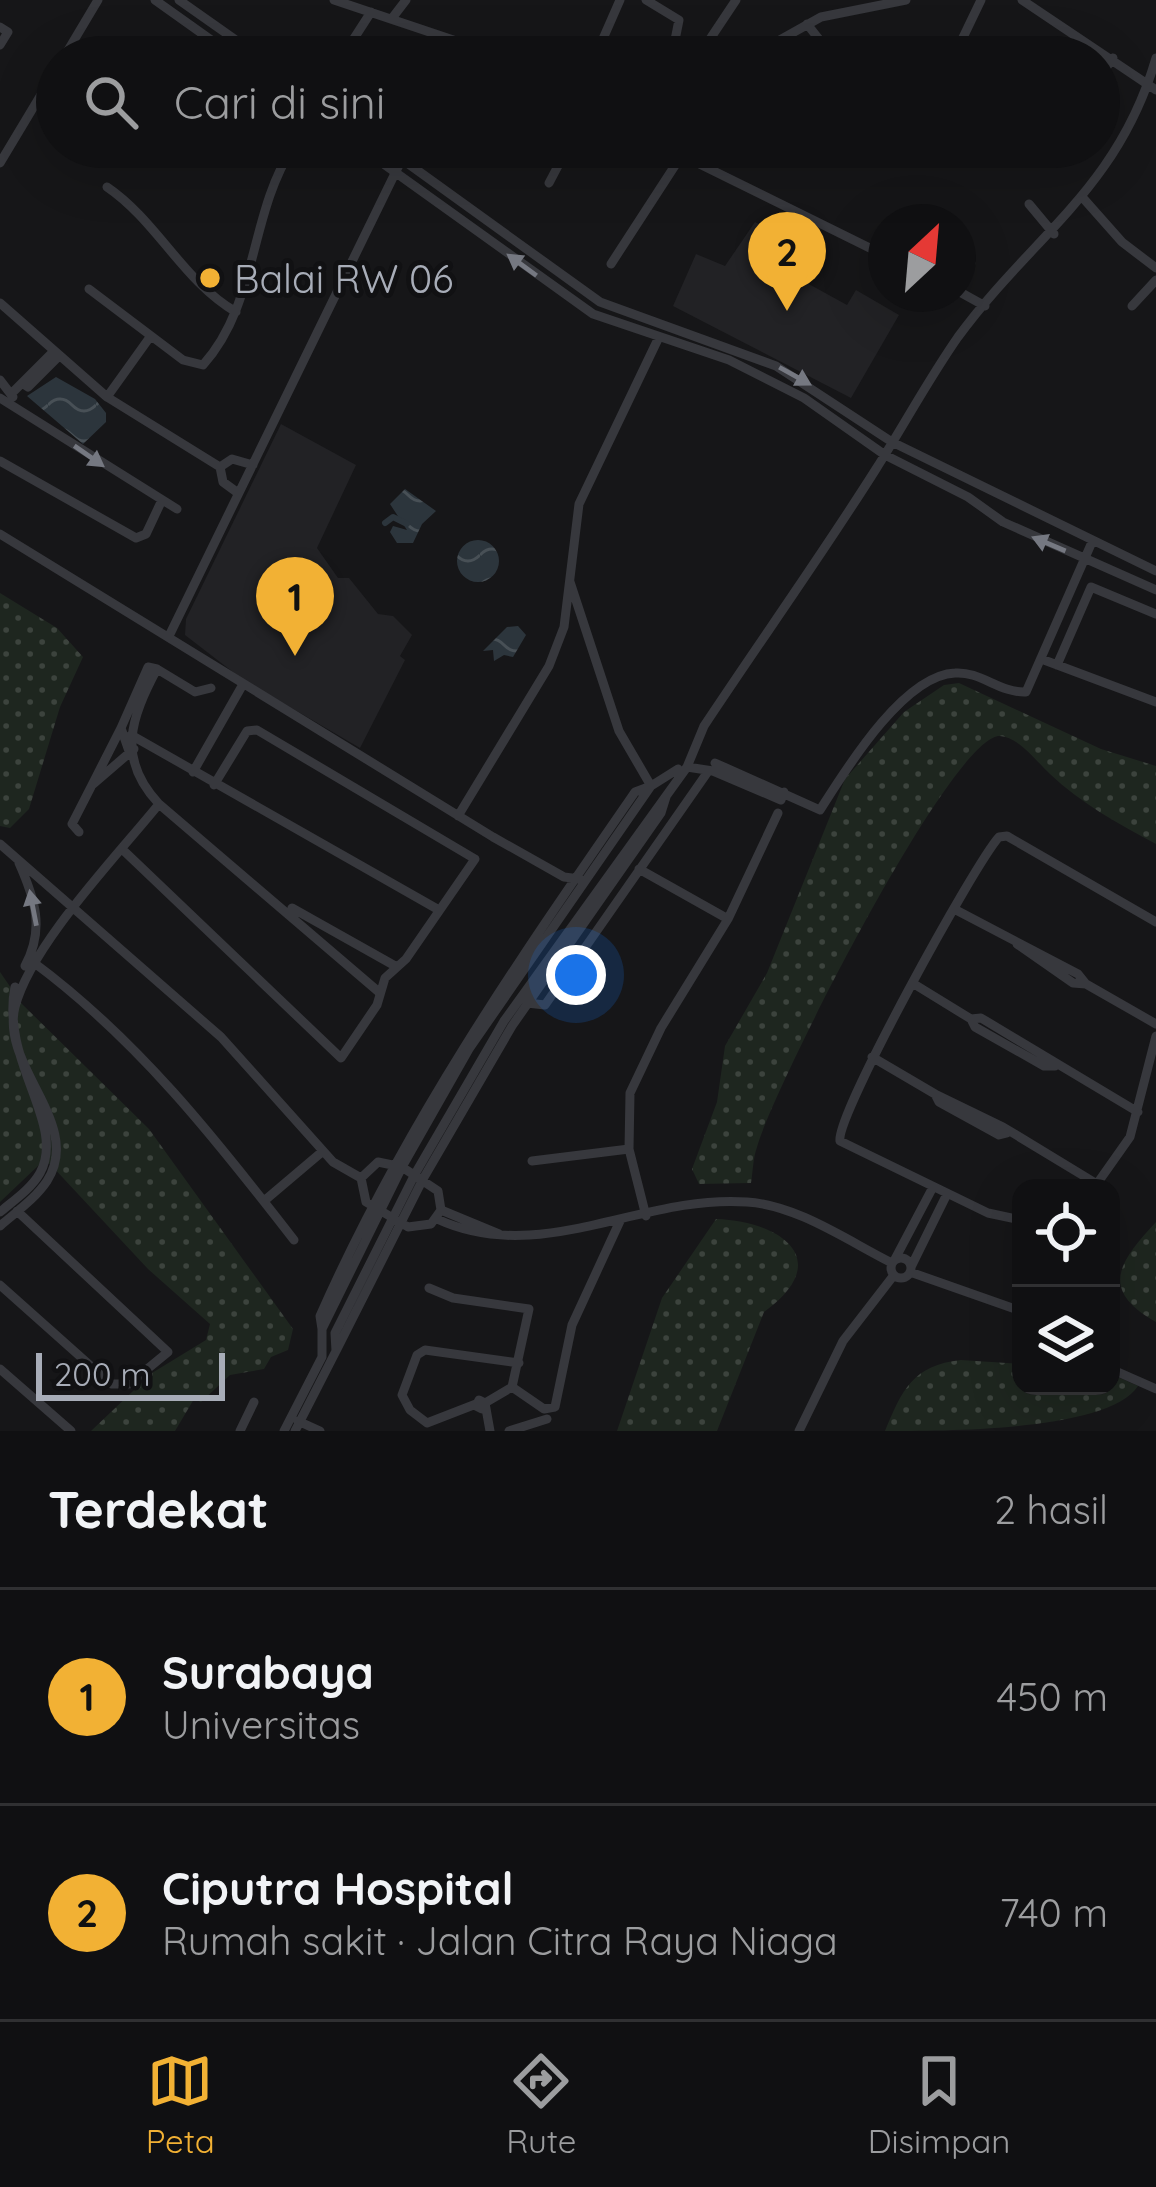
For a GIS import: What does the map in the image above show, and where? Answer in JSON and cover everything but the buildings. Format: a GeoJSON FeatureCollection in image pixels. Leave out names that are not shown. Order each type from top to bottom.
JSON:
{"type":"FeatureCollection","features":[{"type":"Feature","properties":{"kind":"street"},"geometry":{"type":"LineString","coordinates":[[77,36],[98,0]]}},
{"type":"Feature","properties":{"kind":"street"},"geometry":{"type":"LineString","coordinates":[[154,0],[205,36]]}},
{"type":"Feature","properties":{"kind":"street"},"geometry":{"type":"LineString","coordinates":[[179,0],[230,36]]}},
{"type":"Feature","properties":{"kind":"street"},"geometry":{"type":"LineString","coordinates":[[394,17],[406,0]]}},
{"type":"Feature","properties":{"kind":"street"},"geometry":{"type":"LineString","coordinates":[[604,36],[620,0]]}},
{"type":"Feature","properties":{"kind":"street"},"geometry":{"type":"LineString","coordinates":[[646,0],[679,20],[676,36]]}},
{"type":"Feature","properties":{"kind":"street"},"geometry":{"type":"LineString","coordinates":[[711,36],[736,0]]}},
{"type":"Feature","properties":{"kind":"street"},"geometry":{"type":"LineString","coordinates":[[786,36],[835,12],[906,0]]}},
{"type":"Feature","properties":{"kind":"street"},"geometry":{"type":"LineString","coordinates":[[964,36],[981,0]]}},
{"type":"Feature","properties":{"kind":"street"},"geometry":{"type":"LineString","coordinates":[[1022,0],[1078,36]]}},
{"type":"Feature","properties":{"kind":"street"},"geometry":{"type":"LineString","coordinates":[[341,2],[446,36]]}},
{"type":"Feature","properties":{"kind":"street"},"geometry":{"type":"LineString","coordinates":[[356,36],[371,12]]}},
{"type":"Feature","properties":{"kind":"street"},"geometry":{"type":"LineString","coordinates":[[807,24],[816,36]]}},
{"type":"Feature","properties":{"kind":"street"},"geometry":{"type":"LineString","coordinates":[[0,27],[8,32],[0,45]]}},
{"type":"Feature","properties":{"kind":"street"},"geometry":{"type":"LineString","coordinates":[[1120,138],[1152,87],[1156,58]]}},
{"type":"Feature","properties":{"kind":"street"},"geometry":{"type":"LineString","coordinates":[[1120,63],[1152,87]]}},
{"type":"Feature","properties":{"kind":"street"},"geometry":{"type":"LineString","coordinates":[[0,163],[36,103]]}},
{"type":"Feature","properties":{"kind":"street"},"geometry":{"type":"LineString","coordinates":[[89,290],[183,360],[200,365],[225,338],[286,168]]}},
{"type":"Feature","properties":{"kind":"street"},"geometry":{"type":"LineString","coordinates":[[390,168],[565,297],[657,340],[729,360],[768,379],[885,455],[1029,536],[1156,590]]}},
{"type":"Feature","properties":{"kind":"street"},"geometry":{"type":"LineString","coordinates":[[170,634],[398,168]]}},
{"type":"Feature","properties":{"kind":"street"},"geometry":{"type":"LineString","coordinates":[[414,168],[574,286],[664,327],[776,366],[892,442],[1156,571]]}},
{"type":"Feature","properties":{"kind":"street"},"geometry":{"type":"LineString","coordinates":[[548,183],[556,168]]}},
{"type":"Feature","properties":{"kind":"street"},"geometry":{"type":"LineString","coordinates":[[611,264],[673,168]]}},
{"type":"Feature","properties":{"kind":"street"},"geometry":{"type":"LineString","coordinates":[[717,168],[868,247]]}},
{"type":"Feature","properties":{"kind":"street"},"geometry":{"type":"LineString","coordinates":[[284,1431],[295,1423],[336,1351],[333,1336],[504,1021],[651,787],[671,777],[693,748],[885,455],[926,382],[985,306],[1054,234],[1102,168]]}},
{"type":"Feature","properties":{"kind":"street"},"geometry":{"type":"LineString","coordinates":[[106,187],[140,210],[199,282],[236,312]]}},
{"type":"Feature","properties":{"kind":"street"},"geometry":{"type":"LineString","coordinates":[[1083,198],[1122,242],[1156,268]]}},
{"type":"Feature","properties":{"kind":"street"},"geometry":{"type":"LineString","coordinates":[[1029,204],[1054,234]]}},
{"type":"Feature","properties":{"kind":"street"},"geometry":{"type":"LineString","coordinates":[[1132,306],[1156,280]]}},
{"type":"Feature","properties":{"kind":"street"},"geometry":{"type":"LineString","coordinates":[[976,300],[985,306]]}},
{"type":"Feature","properties":{"kind":"street"},"geometry":{"type":"LineString","coordinates":[[0,303],[107,397],[220,466],[223,482],[238,494]]}},
{"type":"Feature","properties":{"kind":"street"},"geometry":{"type":"LineString","coordinates":[[458,816],[549,666],[560,637],[579,503],[664,327]]}},
{"type":"Feature","properties":{"kind":"street"},"geometry":{"type":"LineString","coordinates":[[107,397],[150,337]]}},
{"type":"Feature","properties":{"kind":"street"},"geometry":{"type":"LineString","coordinates":[[5,396],[22,383],[28,387],[56,355]]}},
{"type":"Feature","properties":{"kind":"street"},"geometry":{"type":"LineString","coordinates":[[0,380],[5,396],[100,465],[177,509]]}},
{"type":"Feature","properties":{"kind":"street"},"geometry":{"type":"LineString","coordinates":[[220,466],[232,459],[253,465]]}},
{"type":"Feature","properties":{"kind":"street"},"geometry":{"type":"LineString","coordinates":[[0,461],[136,538],[146,534],[162,500]]}},
{"type":"Feature","properties":{"kind":"street"},"geometry":{"type":"LineString","coordinates":[[0,534],[170,634],[242,686],[458,816],[564,877],[593,884]]}},
{"type":"Feature","properties":{"kind":"street"},"geometry":{"type":"LineString","coordinates":[[687,767],[712,769],[784,792],[820,810],[873,731],[938,676],[962,672],[1026,692],[1092,542]]}},
{"type":"Feature","properties":{"kind":"street"},"geometry":{"type":"LineString","coordinates":[[570,582],[619,731],[651,787]]}},
{"type":"Feature","properties":{"kind":"street"},"geometry":{"type":"LineString","coordinates":[[1057,664],[1091,587],[1156,614]]}},
{"type":"Feature","properties":{"kind":"street"},"geometry":{"type":"LineString","coordinates":[[560,637],[588,634]]}},
{"type":"Feature","properties":{"kind":"street"},"geometry":{"type":"LineString","coordinates":[[1044,660],[1156,702]]}},
{"type":"Feature","properties":{"kind":"street"},"geometry":{"type":"LineString","coordinates":[[80,832],[72,824],[148,667],[195,692],[211,688]]}},
{"type":"Feature","properties":{"kind":"street"},"geometry":{"type":"LineString","coordinates":[[132,753],[134,712],[157,669]]}},
{"type":"Feature","properties":{"kind":"street"},"geometry":{"type":"LineString","coordinates":[[193,772],[242,686]]}},
{"type":"Feature","properties":{"kind":"street"},"geometry":{"type":"LineString","coordinates":[[121,728],[142,782],[159,804],[380,993]]}},
{"type":"Feature","properties":{"kind":"street"},"geometry":{"type":"LineString","coordinates":[[123,850],[279,993],[336,1057],[343,1056],[397,968],[474,864],[473,857],[262,732],[247,731],[214,785]]}},
{"type":"Feature","properties":{"kind":"street"},"geometry":{"type":"LineString","coordinates":[[131,735],[439,910]]}},
{"type":"Feature","properties":{"kind":"street"},"geometry":{"type":"LineString","coordinates":[[419,1177],[527,1003],[582,901],[687,767],[693,748]]}},
{"type":"Feature","properties":{"kind":"street"},"geometry":{"type":"LineString","coordinates":[[527,1003],[545,1005],[712,769],[713,754],[693,748]]}},
{"type":"Feature","properties":{"kind":"street"},"geometry":{"type":"LineString","coordinates":[[92,785],[132,753]]}},
{"type":"Feature","properties":{"kind":"street"},"geometry":{"type":"LineString","coordinates":[[0,1212],[36,1179],[45,1161],[41,1123],[11,1058],[6,1023],[31,961],[159,804]]}},
{"type":"Feature","properties":{"kind":"street"},"geometry":{"type":"LineString","coordinates":[[646,1216],[629,1149],[627,1109],[637,1075],[728,919],[778,813]]}},
{"type":"Feature","properties":{"kind":"street"},"geometry":{"type":"LineString","coordinates":[[1012,1218],[988,1214],[840,1141],[838,1131],[872,1057],[993,844],[1007,836],[1156,922]]}},
{"type":"Feature","properties":{"kind":"street"},"geometry":{"type":"LineString","coordinates":[[0,844],[221,1037],[327,1154],[363,1175]]}},
{"type":"Feature","properties":{"kind":"street"},"geometry":{"type":"LineString","coordinates":[[0,1226],[47,1180],[56,1155],[47,1112],[18,1056],[13,1033],[37,915],[16,858]]}},
{"type":"Feature","properties":{"kind":"street"},"geometry":{"type":"LineString","coordinates":[[639,869],[728,919]]}},
{"type":"Feature","properties":{"kind":"street"},"geometry":{"type":"LineString","coordinates":[[564,877],[582,901]]}},
{"type":"Feature","properties":{"kind":"street"},"geometry":{"type":"LineString","coordinates":[[274,898],[397,968]]}},
{"type":"Feature","properties":{"kind":"street"},"geometry":{"type":"LineString","coordinates":[[295,1423],[322,1357],[322,1329],[398,1166],[491,1015],[582,901]]}},
{"type":"Feature","properties":{"kind":"street"},"geometry":{"type":"LineString","coordinates":[[956,910],[1078,974],[1086,984],[1156,1024]]}},
{"type":"Feature","properties":{"kind":"street"},"geometry":{"type":"LineString","coordinates":[[31,961],[78,995],[167,1082],[294,1240]]}},
{"type":"Feature","properties":{"kind":"street"},"geometry":{"type":"LineString","coordinates":[[914,984],[1138,1112]]}},
{"type":"Feature","properties":{"kind":"street"},"geometry":{"type":"LineString","coordinates":[[1101,1179],[1125,1148],[1156,1036]]}},
{"type":"Feature","properties":{"kind":"street"},"geometry":{"type":"LineString","coordinates":[[872,1057],[934,1094],[964,1105],[1084,1179]]}},
{"type":"Feature","properties":{"kind":"street"},"geometry":{"type":"LineString","coordinates":[[532,1161],[629,1149]]}},
{"type":"Feature","properties":{"kind":"street"},"geometry":{"type":"LineString","coordinates":[[264,1202],[327,1154]]}},
{"type":"Feature","properties":{"kind":"street"},"geometry":{"type":"LineString","coordinates":[[444,1216],[438,1191],[398,1166],[378,1162],[363,1175],[361,1194],[396,1221],[423,1228],[444,1216],[499,1234],[529,1237],[708,1203],[752,1202],[802,1219],[894,1266],[902,1278],[947,1194]]}},
{"type":"Feature","properties":{"kind":"street"},"geometry":{"type":"LineString","coordinates":[[799,1431],[843,1341],[894,1266],[933,1187]]}},
{"type":"Feature","properties":{"kind":"street"},"geometry":{"type":"LineString","coordinates":[[0,1285],[111,1384],[129,1384],[168,1352],[17,1211]]}},
{"type":"Feature","properties":{"kind":"street"},"geometry":{"type":"LineString","coordinates":[[512,1387],[544,1409],[555,1406],[572,1325],[620,1221]]}},
{"type":"Feature","properties":{"kind":"street"},"geometry":{"type":"LineString","coordinates":[[593,1227],[608,1242]]}},
{"type":"Feature","properties":{"kind":"street"},"geometry":{"type":"LineString","coordinates":[[894,1266],[905,1259],[910,1270],[1012,1308]]}},
{"type":"Feature","properties":{"kind":"street"},"geometry":{"type":"LineString","coordinates":[[429,1288],[453,1298],[529,1309],[519,1363],[512,1387],[481,1406],[427,1423],[418,1420],[403,1395],[417,1354],[425,1350],[519,1363]]}},
{"type":"Feature","properties":{"kind":"street"},"geometry":{"type":"LineString","coordinates":[[0,1369],[71,1431]]}},
{"type":"Feature","properties":{"kind":"street"},"geometry":{"type":"LineString","coordinates":[[1120,1373],[1156,1389]]}},
{"type":"Feature","properties":{"kind":"street"},"geometry":{"type":"LineString","coordinates":[[241,1431],[254,1402]]}},
{"type":"Feature","properties":{"kind":"street"},"geometry":{"type":"LineString","coordinates":[[481,1406],[490,1431]]}},
{"type":"Feature","properties":{"kind":"street"},"geometry":{"type":"LineString","coordinates":[[509,1431],[547,1419]]}},
{"type":"Feature","properties":{"kind":"street"},"geometry":{"type":"LineString","coordinates":[[295,1423],[316,1430]]}},
{"type":"Feature","properties":{"kind":"shaded area"},"geometry":{"type":"Polygon","coordinates":[[[755,222],[820,257],[807,283],[847,305],[856,290],[868,297],[868,312],[899,315],[851,398],[673,306],[696,254],[725,266],[755,222]]]}},
{"type":"Feature","properties":{"kind":"shaded area"},"geometry":{"type":"Polygon","coordinates":[[[281,424],[356,465],[317,548],[338,578],[349,578],[378,614],[393,616],[412,635],[400,656],[405,660],[360,748],[242,679],[185,635],[186,619],[281,424]]]}},
{"type":"Feature","properties":{"kind":"shaded area"},"geometry":{"type":"Polygon","coordinates":[[[0,593],[57,628],[83,657],[60,707],[29,809],[10,828],[0,826],[0,593]]]}},
{"type":"Feature","properties":{"kind":"shaded area"},"geometry":{"type":"Polygon","coordinates":[[[959,683],[1101,749],[1156,766],[1156,844],[1074,794],[1014,741],[1000,736],[976,751],[906,850],[828,992],[770,1113],[751,1183],[699,1184],[692,1169],[717,1102],[725,1046],[767,973],[845,779],[904,712],[944,685],[959,683]]]}},
{"type":"Feature","properties":{"kind":"shaded area"},"geometry":{"type":"Polygon","coordinates":[[[0,972],[22,1004],[149,1129],[293,1329],[288,1350],[271,1357],[264,1369],[230,1375],[201,1402],[194,1399],[175,1431],[91,1431],[152,1373],[206,1340],[210,1324],[148,1269],[50,1164],[41,1163],[0,1202],[0,972]]]}},
{"type":"Feature","properties":{"kind":"shaded area"},"geometry":{"type":"Polygon","coordinates":[[[716,1219],[739,1221],[778,1235],[798,1260],[796,1275],[764,1312],[717,1431],[617,1431],[662,1298],[716,1219]]]}},
{"type":"Feature","properties":{"kind":"shaded area"},"geometry":{"type":"Polygon","coordinates":[[[1156,1222],[1156,1322],[1126,1298],[1121,1274],[1133,1249],[1156,1222]]]}},
{"type":"Feature","properties":{"kind":"shaded area"},"geometry":{"type":"Polygon","coordinates":[[[945,1363],[1012,1363],[1012,1395],[1120,1395],[1120,1378],[1138,1386],[1121,1401],[1062,1420],[985,1429],[885,1431],[911,1382],[945,1363]]]}},
{"type":"Feature","properties":{"kind":"water"},"geometry":{"type":"Polygon","coordinates":[[[56,377],[95,399],[106,413],[106,422],[83,444],[27,396],[56,377]]]}},
{"type":"Feature","properties":{"kind":"water"},"geometry":{"type":"Polygon","coordinates":[[[405,489],[436,511],[422,524],[413,543],[397,543],[390,532],[393,526],[407,530],[390,504],[405,489]]]}},
{"type":"Feature","properties":{"kind":"water"},"geometry":{"type":"Polygon","coordinates":[[[478,540],[493,546],[499,561],[493,576],[478,582],[463,576],[457,561],[463,546],[478,540]]]}},
{"type":"Feature","properties":{"kind":"water"},"geometry":{"type":"Polygon","coordinates":[[[518,626],[526,635],[513,657],[504,655],[494,661],[493,650],[483,651],[507,627],[518,626]]]}},
{"type":"Feature","properties":{"kind":"waterway"},"geometry":{"type":"LineString","coordinates":[[385,523],[393,517],[407,524]]}},
{"type":"Feature","properties":{"kind":"place","name":"Balai RW 06"},"geometry":{"type":"Point","coordinates":[210,278]}},
{"type":"Feature","properties":{"kind":"place","name":"Ciputra Hospital"},"geometry":{"type":"Point","coordinates":[787,311]}},
{"type":"Feature","properties":{"kind":"place","name":"Surabaya"},"geometry":{"type":"Point","coordinates":[295,656]}}]}
